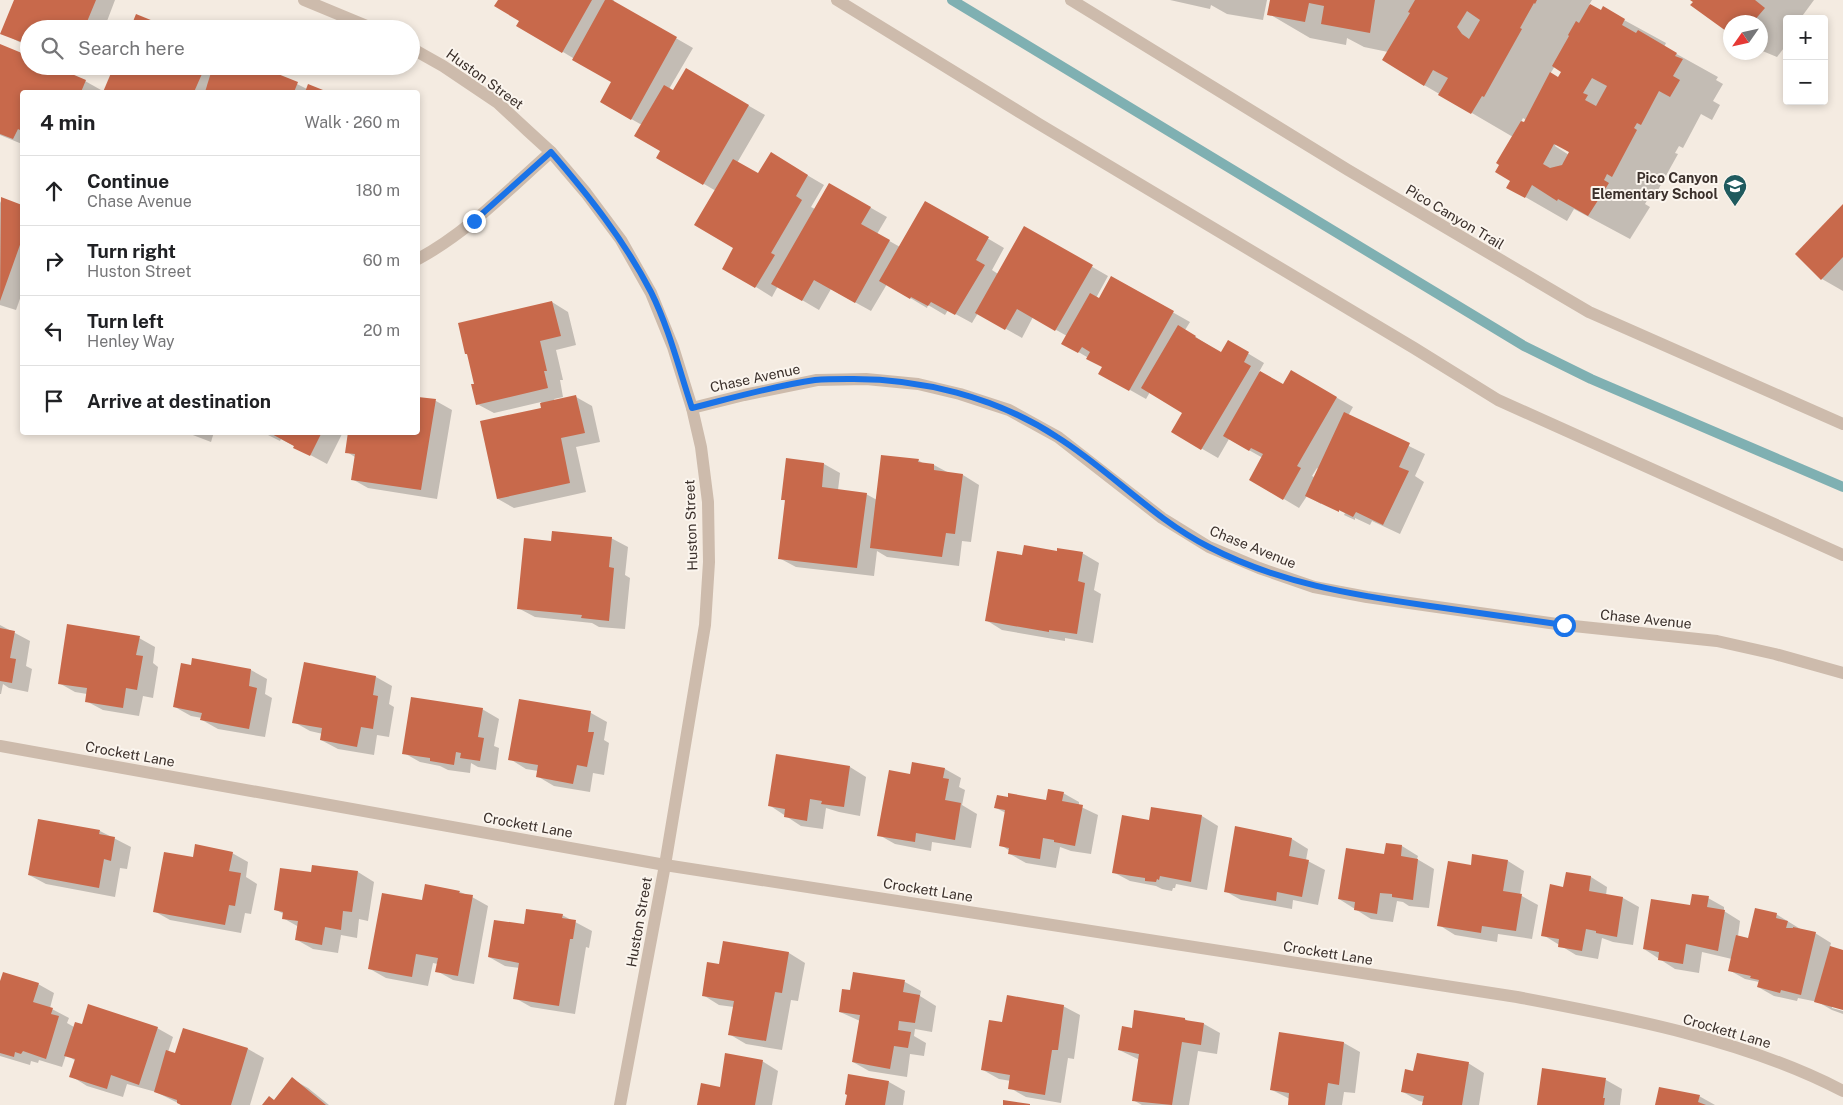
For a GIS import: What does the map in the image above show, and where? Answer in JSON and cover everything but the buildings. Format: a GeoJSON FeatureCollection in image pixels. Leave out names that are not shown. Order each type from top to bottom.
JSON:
{"type":"FeatureCollection","features":[{"type":"Feature","properties":{"kind":"street"},"geometry":{"type":"LineString","coordinates":[[304,0],[352,20]]}},
{"type":"Feature","properties":{"kind":"street"},"geometry":{"type":"LineString","coordinates":[[837,0],[1039,124],[1498,400],[1843,555]]}},
{"type":"Feature","properties":{"kind":"street","name":"Pico Canyon Trail"},"geometry":{"type":"LineString","coordinates":[[1071,0],[1348,170],[1589,312],[1843,424]]}},
{"type":"Feature","properties":{"kind":"street","name":"Huston Street"},"geometry":{"type":"LineString","coordinates":[[420,53],[444,66],[498,103],[551,152],[586,193],[621,240],[651,294],[673,347],[692,408],[701,447],[708,502],[709,562],[705,625],[620,1105]]}},
{"type":"Feature","properties":{"kind":"street"},"geometry":{"type":"LineString","coordinates":[[420,258],[474,221],[551,152]]}},
{"type":"Feature","properties":{"kind":"street","name":"Chase Avenue"},"geometry":{"type":"LineString","coordinates":[[692,408],[744,394],[816,380],[866,379],[918,384],[960,394],[1009,410],[1058,437],[1162,518],[1209,547],[1259,568],[1314,587],[1367,597],[1564,625],[1717,642],[1775,654],[1843,674]]}},
{"type":"Feature","properties":{"kind":"street","name":"Crockett Lane"},"geometry":{"type":"LineString","coordinates":[[0,746],[664,865],[1517,997],[1591,1011],[1739,1048],[1789,1066],[1843,1091]]}},
{"type":"Feature","properties":{"kind":"waterway"},"geometry":{"type":"LineString","coordinates":[[952,0],[1524,346],[1591,379],[1843,487]]}},
{"type":"Feature","properties":{"kind":"place","name":"Pico Canyon Elementary School"},"geometry":{"type":"Point","coordinates":[1735,207]}},
{"type":"Feature","properties":{"kind":"route"},"geometry":{"type":"LineString","coordinates":[[474,221],[551,152],[586,193],[621,240],[651,294],[673,347],[692,408],[744,394],[816,380],[866,379],[918,384],[960,394],[1009,410],[1058,437],[1162,518],[1209,547],[1259,568],[1314,587],[1367,597],[1564,625]]}}]}
